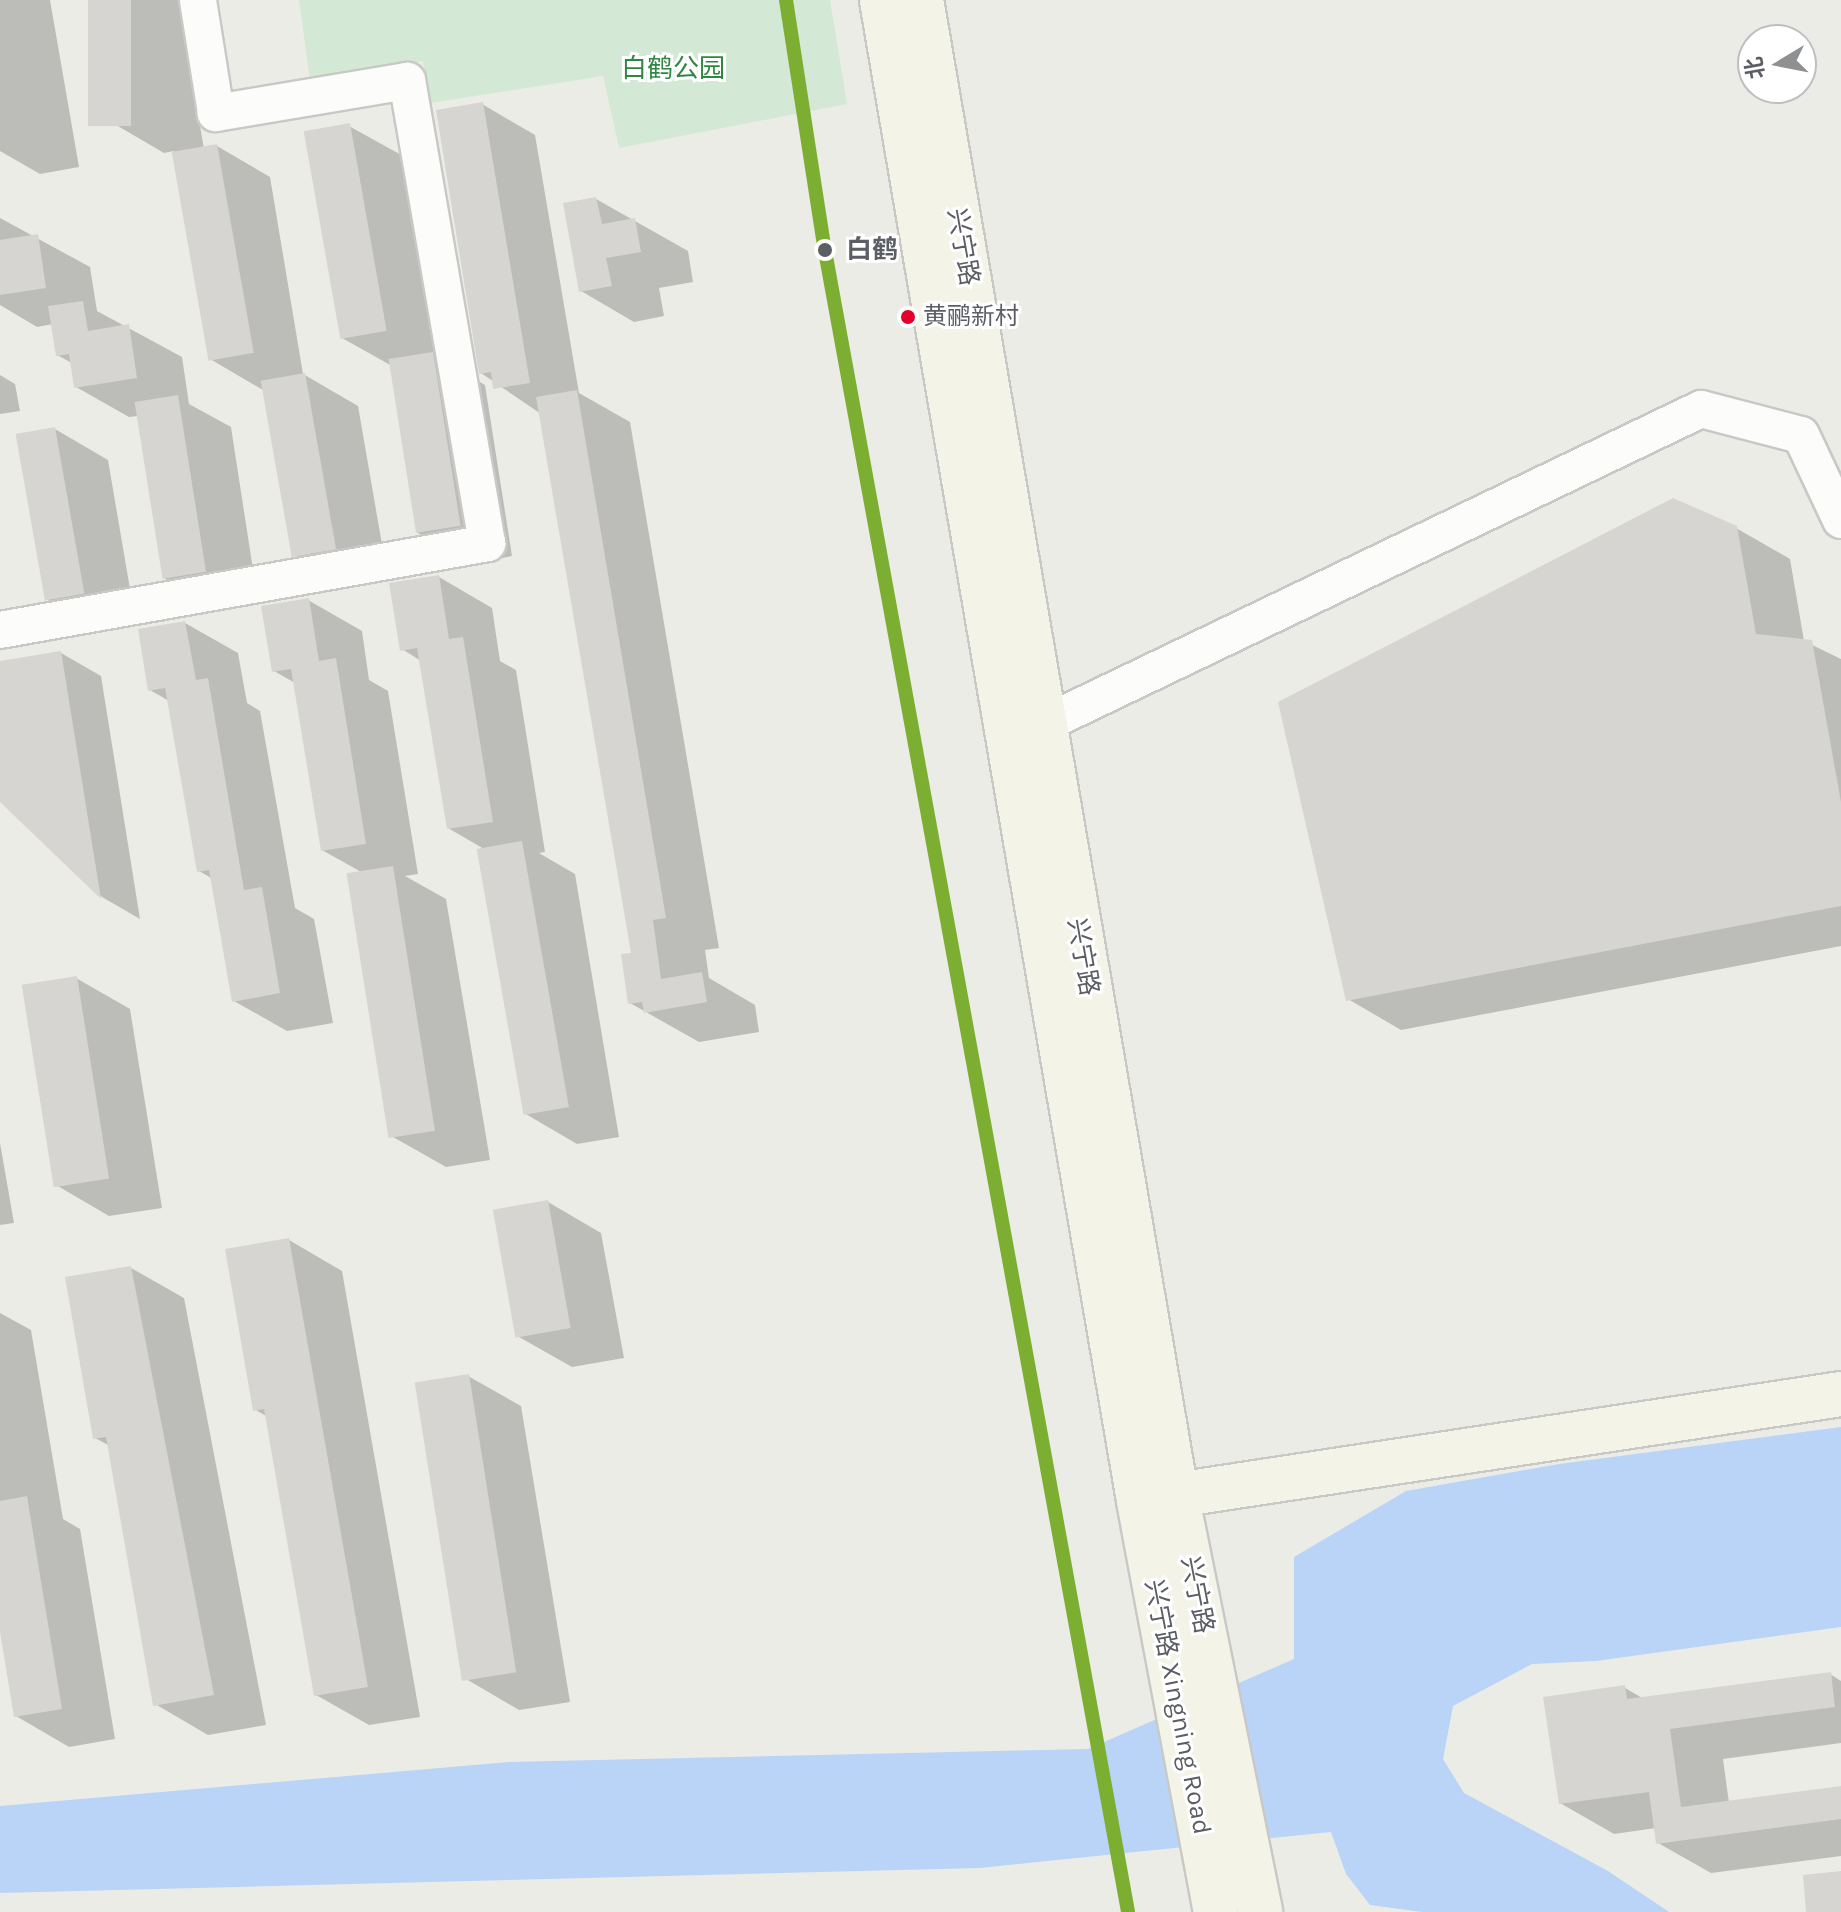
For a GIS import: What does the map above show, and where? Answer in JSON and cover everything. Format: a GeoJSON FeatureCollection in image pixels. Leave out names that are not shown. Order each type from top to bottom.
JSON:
{"type":"FeatureCollection","features":[{"type":"Feature","properties":{"kind":"main road","name":"兴宁路"},"geometry":{"type":"LineString","coordinates":[[882,0],[1026,732],[1158,1498],[1260,1912]]}},
{"type":"Feature","properties":{"kind":"main road","name":"兴宁路"},"geometry":{"type":"LineString","coordinates":[[921,0],[1026,732]]}},
{"type":"Feature","properties":{"kind":"main road"},"geometry":{"type":"LineString","coordinates":[[1158,1498],[1841,1394]]}},
{"type":"Feature","properties":{"kind":"main road","name":"兴宁路 Xingning Road"},"geometry":{"type":"LineString","coordinates":[[1158,1498],[1216,1912]]}},
{"type":"Feature","properties":{"kind":"lane"},"geometry":{"type":"LineString","coordinates":[[0,630],[487,543],[407,81],[216,113],[198,0]]}},
{"type":"Feature","properties":{"kind":"lane"},"geometry":{"type":"LineString","coordinates":[[1026,732],[1701,409],[1801,435],[1841,520]]}},
{"type":"Feature","properties":{"kind":"green space","name":"白鹤公园"},"geometry":{"type":"Polygon","coordinates":[[[299,0],[830,0],[847,104],[619,148],[603,76],[431,103],[423,61],[310,80],[299,0]]]}},
{"type":"Feature","properties":{"kind":"water"},"geometry":{"type":"Polygon","coordinates":[[[1841,1427],[1841,1627],[1596,1661],[1532,1664],[1453,1706],[1443,1759],[1464,1793],[1608,1871],[1669,1912],[1422,1912],[1370,1905],[1346,1874],[1331,1832],[980,1868],[0,1893],[0,1806],[509,1762],[1088,1749],[1294,1659],[1294,1557],[1406,1491],[1559,1464],[1841,1427]]]}},
{"type":"Feature","properties":{"kind":"building"},"geometry":{"type":"Polygon","coordinates":[[[88,0],[131,0],[131,126],[88,126],[88,0]]]}},
{"type":"Feature","properties":{"kind":"building"},"geometry":{"type":"Polygon","coordinates":[[[483,102],[530,383],[493,389],[491,372],[479,374],[436,110],[483,102]]]}},
{"type":"Feature","properties":{"kind":"building"},"geometry":{"type":"Polygon","coordinates":[[[350,123],[387,331],[340,339],[304,131],[350,123]]]}},
{"type":"Feature","properties":{"kind":"building"},"geometry":{"type":"Polygon","coordinates":[[[217,144],[254,353],[209,361],[172,152],[217,144]]]}},
{"type":"Feature","properties":{"kind":"building"},"geometry":{"type":"Polygon","coordinates":[[[596,197],[602,224],[635,218],[641,252],[606,258],[612,286],[579,292],[563,203],[596,197]]]}},
{"type":"Feature","properties":{"kind":"building"},"geometry":{"type":"Polygon","coordinates":[[[38,234],[46,288],[0,295],[0,240],[38,234]]]}},
{"type":"Feature","properties":{"kind":"building"},"geometry":{"type":"Polygon","coordinates":[[[83,301],[88,331],[129,324],[137,378],[74,388],[69,354],[56,356],[48,306],[83,301]]]}},
{"type":"Feature","properties":{"kind":"building"},"geometry":{"type":"Polygon","coordinates":[[[433,352],[461,526],[416,533],[389,359],[433,352]]]}},
{"type":"Feature","properties":{"kind":"building"},"geometry":{"type":"Polygon","coordinates":[[[305,373],[336,549],[292,557],[261,381],[305,373]]]}},
{"type":"Feature","properties":{"kind":"building"},"geometry":{"type":"Polygon","coordinates":[[[577,390],[666,918],[653,920],[661,979],[702,972],[707,1002],[644,1013],[642,1002],[628,1004],[621,954],[631,953],[536,397],[577,390]]]}},
{"type":"Feature","properties":{"kind":"building"},"geometry":{"type":"Polygon","coordinates":[[[178,395],[206,572],[163,579],[135,402],[178,395]]]}},
{"type":"Feature","properties":{"kind":"building"},"geometry":{"type":"Polygon","coordinates":[[[55,427],[84,593],[45,600],[16,434],[55,427]]]}},
{"type":"Feature","properties":{"kind":"building"},"geometry":{"type":"Polygon","coordinates":[[[1673,498],[1737,526],[1756,634],[1812,640],[1841,802],[1841,906],[1346,1001],[1278,702],[1673,498]]]}},
{"type":"Feature","properties":{"kind":"building"},"geometry":{"type":"Polygon","coordinates":[[[439,575],[449,639],[463,637],[493,822],[447,829],[417,648],[400,651],[389,583],[439,575]]]}},
{"type":"Feature","properties":{"kind":"building"},"geometry":{"type":"Polygon","coordinates":[[[309,598],[319,661],[336,658],[366,844],[321,851],[291,669],[272,672],[261,606],[309,598]]]}},
{"type":"Feature","properties":{"kind":"building"},"geometry":{"type":"Polygon","coordinates":[[[185,621],[196,680],[208,678],[244,890],[262,887],[280,993],[232,1002],[209,870],[197,872],[165,688],[148,691],[138,629],[185,621]]]}},
{"type":"Feature","properties":{"kind":"building"},"geometry":{"type":"Polygon","coordinates":[[[61,651],[101,899],[0,802],[0,661],[61,651]]]}},
{"type":"Feature","properties":{"kind":"building"},"geometry":{"type":"Polygon","coordinates":[[[522,841],[569,1107],[524,1115],[477,849],[522,841]]]}},
{"type":"Feature","properties":{"kind":"building"},"geometry":{"type":"Polygon","coordinates":[[[393,866],[435,1131],[389,1138],[347,873],[393,866]]]}},
{"type":"Feature","properties":{"kind":"building"},"geometry":{"type":"Polygon","coordinates":[[[77,976],[109,1178],[54,1187],[22,985],[77,976]]]}},
{"type":"Feature","properties":{"kind":"building"},"geometry":{"type":"Polygon","coordinates":[[[548,1200],[571,1328],[515,1338],[493,1210],[548,1200]]]}},
{"type":"Feature","properties":{"kind":"building"},"geometry":{"type":"Polygon","coordinates":[[[289,1238],[368,1687],[314,1696],[264,1409],[253,1411],[225,1249],[289,1238]]]}},
{"type":"Feature","properties":{"kind":"building"},"geometry":{"type":"Polygon","coordinates":[[[131,1266],[214,1695],[153,1706],[106,1437],[93,1439],[65,1277],[131,1266]]]}},
{"type":"Feature","properties":{"kind":"building"},"geometry":{"type":"Polygon","coordinates":[[[469,1374],[516,1672],[462,1681],[415,1383],[469,1374]]]}},
{"type":"Feature","properties":{"kind":"building"},"geometry":{"type":"Polygon","coordinates":[[[27,1496],[62,1709],[14,1717],[0,1632],[0,1501],[27,1496]]]}},
{"type":"Feature","properties":{"kind":"building"},"geometry":{"type":"Polygon","coordinates":[[[1831,1672],[1835,1707],[1670,1729],[1681,1807],[1841,1786],[1841,1819],[1656,1844],[1649,1792],[1559,1804],[1543,1697],[1625,1685],[1627,1699],[1831,1672]]]}},
{"type":"Feature","properties":{"kind":"building"},"geometry":{"type":"Polygon","coordinates":[[[1841,1871],[1841,1912],[1806,1912],[1803,1875],[1841,1871]]]}},
{"type":"Feature","properties":{"kind":"transit line"},"geometry":{"type":"LineString","coordinates":[[786,0],[825,251],[1128,1912]]}},
{"type":"Feature","properties":{"kind":"place","name":"白鹤"},"geometry":{"type":"Point","coordinates":[825,250]}},
{"type":"Feature","properties":{"kind":"place","name":"黄鹂新村"},"geometry":{"type":"Point","coordinates":[908,317]}}]}
